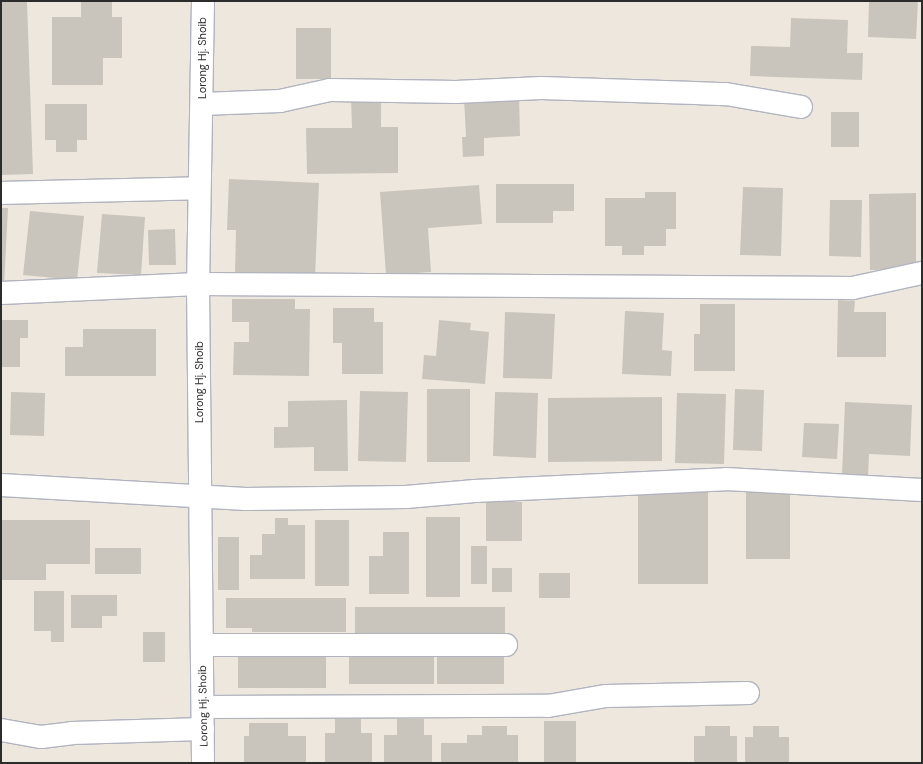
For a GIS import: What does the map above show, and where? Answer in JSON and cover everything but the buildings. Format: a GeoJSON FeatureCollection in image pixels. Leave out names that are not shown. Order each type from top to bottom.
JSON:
{"type":"FeatureCollection","features":[{"type":"Feature","properties":{"kind":"street","name":"Lorong Hj. Shoib"},"geometry":{"type":"LineString","coordinates":[[203,1],[198,284],[204,763]]}},
{"type":"Feature","properties":{"kind":"street"},"geometry":{"type":"LineString","coordinates":[[202,104],[280,101],[330,90],[456,92],[541,88],[726,94],[801,107]]}},
{"type":"Feature","properties":{"kind":"street"},"geometry":{"type":"LineString","coordinates":[[1,193],[199,188]]}},
{"type":"Feature","properties":{"kind":"street"},"geometry":{"type":"LineString","coordinates":[[1,293],[198,284],[853,288],[922,273]]}},
{"type":"Feature","properties":{"kind":"street"},"geometry":{"type":"LineString","coordinates":[[1,485],[200,498],[406,497],[475,491],[726,479],[922,490]]}},
{"type":"Feature","properties":{"kind":"street"},"geometry":{"type":"LineString","coordinates":[[202,645],[506,645]]}},
{"type":"Feature","properties":{"kind":"street"},"geometry":{"type":"LineString","coordinates":[[204,707],[548,706],[606,696],[748,693]]}},
{"type":"Feature","properties":{"kind":"street"},"geometry":{"type":"LineString","coordinates":[[1,730],[41,737],[88,732],[204,729]]}}]}
